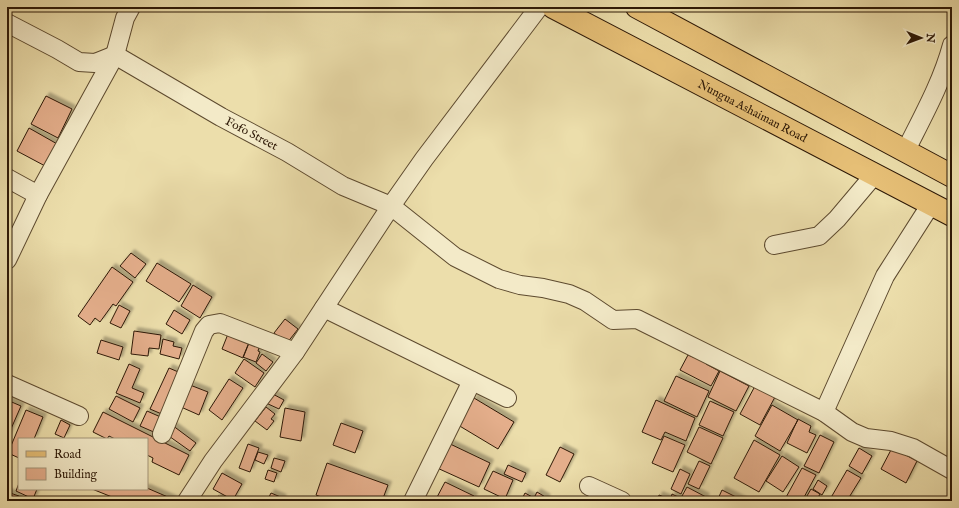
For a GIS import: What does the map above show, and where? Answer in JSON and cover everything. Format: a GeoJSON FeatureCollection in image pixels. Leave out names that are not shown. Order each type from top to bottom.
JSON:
{"type":"FeatureCollection","features":[{"type":"Feature","properties":{"kind":"main road"},"geometry":{"type":"LineString","coordinates":[[637,7],[952,176]]}},
{"type":"Feature","properties":{"kind":"main road","name":"Nungua Ashaiman Road"},"geometry":{"type":"LineString","coordinates":[[567,10],[952,215]]}},
{"type":"Feature","properties":{"kind":"street"},"geometry":{"type":"LineString","coordinates":[[7,260],[38,195],[115,55],[125,18],[131,7]]}},
{"type":"Feature","properties":{"kind":"street"},"geometry":{"type":"LineString","coordinates":[[187,501],[213,461],[295,352],[391,206],[424,159],[539,7]]}},
{"type":"Feature","properties":{"kind":"street"},"geometry":{"type":"LineString","coordinates":[[7,23],[58,49],[79,62],[95,63],[115,55]]}},
{"type":"Feature","properties":{"kind":"street"},"geometry":{"type":"LineString","coordinates":[[906,150],[933,96],[948,60],[952,45]]}},
{"type":"Feature","properties":{"kind":"street","name":"Fofo Street"},"geometry":{"type":"LineString","coordinates":[[115,55],[221,117],[287,152],[343,186],[391,206],[455,257],[499,279],[520,285],[543,288],[569,294],[586,300],[613,320],[637,319],[824,412],[852,432],[866,438],[891,441],[913,448],[952,470]]}},
{"type":"Feature","properties":{"kind":"street"},"geometry":{"type":"LineString","coordinates":[[774,245],[819,236],[837,219],[875,174]]}},
{"type":"Feature","properties":{"kind":"street"},"geometry":{"type":"LineString","coordinates":[[7,178],[38,195]]}},
{"type":"Feature","properties":{"kind":"street"},"geometry":{"type":"LineString","coordinates":[[824,412],[885,276],[931,204]]}},
{"type":"Feature","properties":{"kind":"street"},"geometry":{"type":"LineString","coordinates":[[324,308],[507,398]]}},
{"type":"Feature","properties":{"kind":"street"},"geometry":{"type":"LineString","coordinates":[[162,434],[204,331],[209,325],[220,323],[295,352]]}},
{"type":"Feature","properties":{"kind":"street"},"geometry":{"type":"LineString","coordinates":[[414,501],[472,381]]}},
{"type":"Feature","properties":{"kind":"street"},"geometry":{"type":"LineString","coordinates":[[7,384],[79,416]]}},
{"type":"Feature","properties":{"kind":"street"},"geometry":{"type":"LineString","coordinates":[[589,486],[622,501]]}},
{"type":"Feature","properties":{"kind":"building"},"geometry":{"type":"Polygon","coordinates":[[[46,96],[72,109],[58,138],[31,124],[46,96]]]}},
{"type":"Feature","properties":{"kind":"building"},"geometry":{"type":"Polygon","coordinates":[[[29,128],[59,145],[47,167],[17,151],[29,128]]]}},
{"type":"Feature","properties":{"kind":"building"},"geometry":{"type":"Polygon","coordinates":[[[131,253],[146,264],[135,278],[120,266],[131,253]]]}},
{"type":"Feature","properties":{"kind":"building"},"geometry":{"type":"Polygon","coordinates":[[[157,263],[191,284],[179,302],[146,281],[157,263]]]}},
{"type":"Feature","properties":{"kind":"building"},"geometry":{"type":"Polygon","coordinates":[[[112,267],[133,282],[116,306],[113,304],[100,322],[95,318],[90,325],[78,316],[112,267]]]}},
{"type":"Feature","properties":{"kind":"building"},"geometry":{"type":"Polygon","coordinates":[[[193,285],[212,297],[200,318],[181,306],[193,285]]]}},
{"type":"Feature","properties":{"kind":"building"},"geometry":{"type":"Polygon","coordinates":[[[119,305],[130,311],[121,328],[110,323],[119,305]]]}},
{"type":"Feature","properties":{"kind":"building"},"geometry":{"type":"Polygon","coordinates":[[[174,310],[190,320],[182,334],[166,324],[174,310]]]}},
{"type":"Feature","properties":{"kind":"building"},"geometry":{"type":"Polygon","coordinates":[[[285,319],[298,329],[287,343],[274,333],[285,319]]]}},
{"type":"Feature","properties":{"kind":"building"},"geometry":{"type":"Polygon","coordinates":[[[230,329],[251,338],[243,358],[222,349],[230,329]]]}},
{"type":"Feature","properties":{"kind":"building"},"geometry":{"type":"Polygon","coordinates":[[[134,331],[161,335],[159,349],[149,348],[148,356],[131,354],[134,331]]]}},
{"type":"Feature","properties":{"kind":"building"},"geometry":{"type":"Polygon","coordinates":[[[163,339],[174,342],[173,346],[182,348],[179,359],[160,354],[163,339]]]}},
{"type":"Feature","properties":{"kind":"building"},"geometry":{"type":"Polygon","coordinates":[[[101,340],[123,347],[119,360],[97,353],[101,340]]]}},
{"type":"Feature","properties":{"kind":"building"},"geometry":{"type":"Polygon","coordinates":[[[250,340],[260,344],[258,351],[260,352],[256,362],[243,357],[250,340]]]}},
{"type":"Feature","properties":{"kind":"building"},"geometry":{"type":"Polygon","coordinates":[[[696,352],[709,358],[706,364],[719,371],[711,386],[680,370],[688,355],[693,357],[696,352]]]}},
{"type":"Feature","properties":{"kind":"building"},"geometry":{"type":"Polygon","coordinates":[[[262,354],[273,362],[266,371],[256,363],[262,354]]]}},
{"type":"Feature","properties":{"kind":"building"},"geometry":{"type":"Polygon","coordinates":[[[244,359],[264,373],[255,387],[235,373],[244,359]]]}},
{"type":"Feature","properties":{"kind":"building"},"geometry":{"type":"Polygon","coordinates":[[[129,364],[140,369],[132,388],[144,393],[140,403],[116,393],[129,364]]]}},
{"type":"Feature","properties":{"kind":"building"},"geometry":{"type":"Polygon","coordinates":[[[169,368],[183,374],[164,415],[150,409],[169,368]]]}},
{"type":"Feature","properties":{"kind":"building"},"geometry":{"type":"Polygon","coordinates":[[[720,371],[749,386],[736,411],[708,397],[720,371]]]}},
{"type":"Feature","properties":{"kind":"building"},"geometry":{"type":"Polygon","coordinates":[[[676,376],[709,391],[697,417],[664,401],[676,376]]]}},
{"type":"Feature","properties":{"kind":"building"},"geometry":{"type":"Polygon","coordinates":[[[229,379],[243,388],[222,420],[209,410],[229,379]]]}},
{"type":"Feature","properties":{"kind":"building"},"geometry":{"type":"Polygon","coordinates":[[[190,385],[208,392],[199,415],[181,407],[190,385]]]}},
{"type":"Feature","properties":{"kind":"building"},"geometry":{"type":"Polygon","coordinates":[[[755,386],[775,397],[760,425],[740,414],[755,386]]]}},
{"type":"Feature","properties":{"kind":"building"},"geometry":{"type":"Polygon","coordinates":[[[271,393],[284,400],[279,409],[266,403],[271,393]]]}},
{"type":"Feature","properties":{"kind":"building"},"geometry":{"type":"Polygon","coordinates":[[[116,396],[140,408],[133,422],[109,409],[116,396]]]}},
{"type":"Feature","properties":{"kind":"building"},"geometry":{"type":"Polygon","coordinates":[[[474,398],[514,422],[498,449],[458,425],[474,398]]]}},
{"type":"Feature","properties":{"kind":"building"},"geometry":{"type":"Polygon","coordinates":[[[7,400],[21,406],[7,438],[7,400]]]}},
{"type":"Feature","properties":{"kind":"building"},"geometry":{"type":"Polygon","coordinates":[[[656,400],[695,418],[686,441],[665,432],[661,440],[642,432],[656,400]]]}},
{"type":"Feature","properties":{"kind":"building"},"geometry":{"type":"Polygon","coordinates":[[[710,401],[734,412],[723,436],[699,425],[710,401]]]}},
{"type":"Feature","properties":{"kind":"building"},"geometry":{"type":"Polygon","coordinates":[[[772,405],[798,420],[780,451],[755,436],[772,405]]]}},
{"type":"Feature","properties":{"kind":"building"},"geometry":{"type":"Polygon","coordinates":[[[266,407],[275,414],[271,419],[274,421],[267,430],[255,421],[266,407]]]}},
{"type":"Feature","properties":{"kind":"building"},"geometry":{"type":"Polygon","coordinates":[[[285,408],[305,412],[301,441],[280,437],[285,408]]]}},
{"type":"Feature","properties":{"kind":"building"},"geometry":{"type":"Polygon","coordinates":[[[26,410],[43,417],[34,438],[18,438],[18,458],[8,453],[26,410]]]}},
{"type":"Feature","properties":{"kind":"building"},"geometry":{"type":"Polygon","coordinates":[[[147,411],[163,418],[156,433],[140,426],[147,411]]]}},
{"type":"Feature","properties":{"kind":"building"},"geometry":{"type":"Polygon","coordinates":[[[103,412],[189,455],[179,475],[152,462],[153,458],[148,456],[148,438],[113,438],[109,436],[105,438],[93,432],[103,412]]]}},
{"type":"Feature","properties":{"kind":"building"},"geometry":{"type":"Polygon","coordinates":[[[798,419],[811,426],[809,432],[816,435],[807,453],[787,443],[798,419]]]}},
{"type":"Feature","properties":{"kind":"building"},"geometry":{"type":"Polygon","coordinates":[[[61,420],[70,425],[64,438],[55,434],[61,420]]]}},
{"type":"Feature","properties":{"kind":"building"},"geometry":{"type":"Polygon","coordinates":[[[341,423],[363,431],[355,453],[333,445],[341,423]]]}},
{"type":"Feature","properties":{"kind":"building"},"geometry":{"type":"Polygon","coordinates":[[[172,425],[196,443],[190,451],[166,434],[172,425]]]}},
{"type":"Feature","properties":{"kind":"building"},"geometry":{"type":"Polygon","coordinates":[[[699,427],[723,438],[711,464],[687,452],[699,427]]]}},
{"type":"Feature","properties":{"kind":"building"},"geometry":{"type":"Polygon","coordinates":[[[820,435],[834,442],[819,473],[804,466],[820,435]]]}},
{"type":"Feature","properties":{"kind":"building"},"geometry":{"type":"Polygon","coordinates":[[[664,436],[685,445],[673,472],[652,463],[664,436]]]}},
{"type":"Feature","properties":{"kind":"building"},"geometry":{"type":"Polygon","coordinates":[[[754,440],[780,455],[759,492],[734,478],[754,440]]]}},
{"type":"Feature","properties":{"kind":"building"},"geometry":{"type":"Polygon","coordinates":[[[446,442],[490,463],[479,487],[435,467],[446,442]]]}},
{"type":"Feature","properties":{"kind":"building"},"geometry":{"type":"Polygon","coordinates":[[[248,444],[259,448],[250,472],[239,468],[248,444]]]}},
{"type":"Feature","properties":{"kind":"building"},"geometry":{"type":"Polygon","coordinates":[[[560,447],[574,454],[560,482],[546,475],[560,447]]]}},
{"type":"Feature","properties":{"kind":"building"},"geometry":{"type":"Polygon","coordinates":[[[859,448],[872,456],[862,474],[849,466],[859,448]]]}},
{"type":"Feature","properties":{"kind":"building"},"geometry":{"type":"Polygon","coordinates":[[[892,448],[917,461],[906,483],[881,469],[892,448]]]}},
{"type":"Feature","properties":{"kind":"building"},"geometry":{"type":"Polygon","coordinates":[[[258,452],[268,455],[264,464],[255,460],[258,452]]]}},
{"type":"Feature","properties":{"kind":"building"},"geometry":{"type":"Polygon","coordinates":[[[782,456],[799,467],[783,492],[766,481],[782,456]]]}},
{"type":"Feature","properties":{"kind":"building"},"geometry":{"type":"Polygon","coordinates":[[[274,458],[285,461],[281,472],[271,468],[274,458]]]}},
{"type":"Feature","properties":{"kind":"building"},"geometry":{"type":"Polygon","coordinates":[[[699,461],[710,466],[699,489],[688,484],[699,461]]]}},
{"type":"Feature","properties":{"kind":"building"},"geometry":{"type":"Polygon","coordinates":[[[327,463],[388,485],[382,501],[332,501],[316,495],[327,463]]]}},
{"type":"Feature","properties":{"kind":"building"},"geometry":{"type":"Polygon","coordinates":[[[508,465],[526,473],[522,482],[504,474],[508,465]]]}},
{"type":"Feature","properties":{"kind":"building"},"geometry":{"type":"Polygon","coordinates":[[[802,468],[816,475],[802,501],[784,501],[802,468]]]}},
{"type":"Feature","properties":{"kind":"building"},"geometry":{"type":"Polygon","coordinates":[[[680,469],[690,474],[681,494],[671,489],[680,469]]]}},
{"type":"Feature","properties":{"kind":"building"},"geometry":{"type":"Polygon","coordinates":[[[268,470],[277,473],[274,482],[265,479],[268,470]]]}},
{"type":"Feature","properties":{"kind":"building"},"geometry":{"type":"Polygon","coordinates":[[[847,470],[861,478],[848,499],[852,501],[829,501],[847,470]]]}},
{"type":"Feature","properties":{"kind":"building"},"geometry":{"type":"Polygon","coordinates":[[[493,471],[513,480],[505,499],[484,489],[493,471]]]}},
{"type":"Feature","properties":{"kind":"building"},"geometry":{"type":"Polygon","coordinates":[[[222,473],[242,484],[233,500],[213,489],[222,473]]]}},
{"type":"Feature","properties":{"kind":"building"},"geometry":{"type":"Polygon","coordinates":[[[818,480],[827,486],[822,495],[813,489],[818,480]]]}},
{"type":"Feature","properties":{"kind":"building"},"geometry":{"type":"Polygon","coordinates":[[[445,482],[474,496],[472,501],[435,501],[445,482]]]}},
{"type":"Feature","properties":{"kind":"building"},"geometry":{"type":"Polygon","coordinates":[[[18,486],[18,490],[37,490],[33,499],[16,491],[18,486]]]}},
{"type":"Feature","properties":{"kind":"building"},"geometry":{"type":"Polygon","coordinates":[[[687,487],[706,497],[704,501],[683,501],[685,498],[682,496],[687,487]]]}},
{"type":"Feature","properties":{"kind":"building"},"geometry":{"type":"Polygon","coordinates":[[[148,488],[177,501],[122,501],[94,490],[148,490],[148,488]]]}},
{"type":"Feature","properties":{"kind":"building"},"geometry":{"type":"Polygon","coordinates":[[[811,489],[820,494],[816,501],[804,501],[811,489]]]}},
{"type":"Feature","properties":{"kind":"building"},"geometry":{"type":"Polygon","coordinates":[[[722,490],[744,501],[717,501],[722,490]]]}},
{"type":"Feature","properties":{"kind":"building"},"geometry":{"type":"Polygon","coordinates":[[[7,492],[19,496],[18,501],[7,501],[7,492]]]}},
{"type":"Feature","properties":{"kind":"building"},"geometry":{"type":"Polygon","coordinates":[[[537,492],[547,498],[545,501],[521,501],[525,493],[534,498],[537,492]]]}},
{"type":"Feature","properties":{"kind":"building"},"geometry":{"type":"Polygon","coordinates":[[[271,493],[283,498],[281,501],[267,501],[271,493]]]}},
{"type":"Feature","properties":{"kind":"building"},"geometry":{"type":"Polygon","coordinates":[[[672,494],[682,499],[681,501],[670,501],[672,494]]]}},
{"type":"Feature","properties":{"kind":"building"},"geometry":{"type":"Polygon","coordinates":[[[659,495],[669,499],[668,501],[657,501],[659,495]]]}},
{"type":"Feature","properties":{"kind":"building"},"geometry":{"type":"Polygon","coordinates":[[[218,496],[229,501],[215,501],[218,496]]]}}]}
